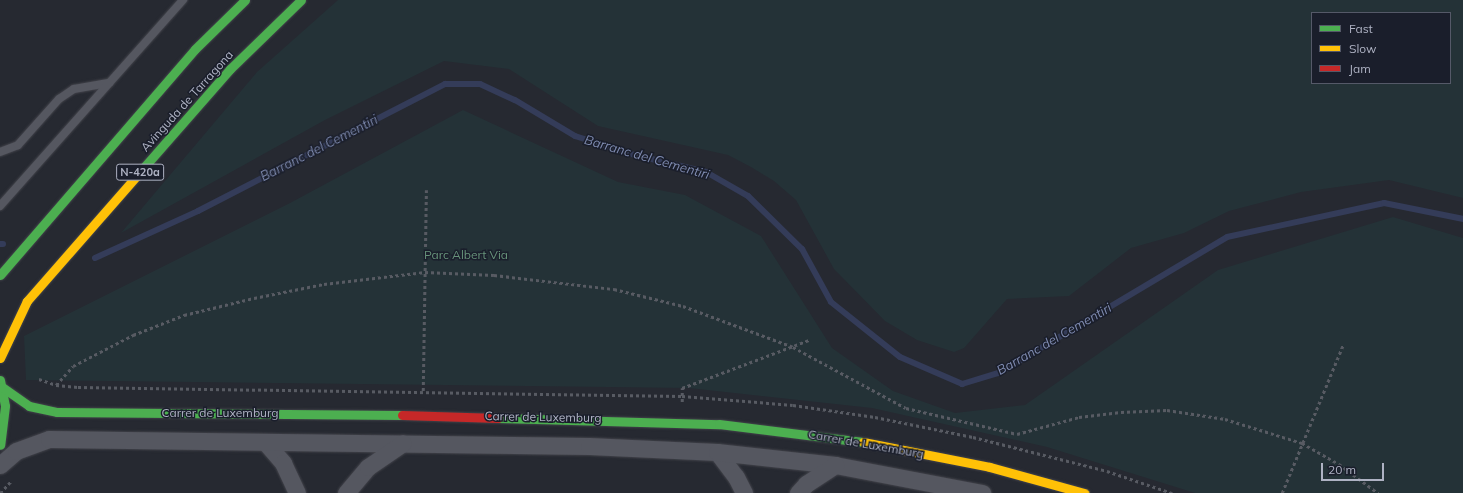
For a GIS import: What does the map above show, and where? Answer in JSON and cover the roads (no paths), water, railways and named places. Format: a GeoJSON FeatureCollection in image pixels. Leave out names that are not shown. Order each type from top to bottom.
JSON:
{"type":"FeatureCollection","features":[{"type":"Feature","properties":{"kind":"street","name":"N-420a"},"geometry":{"type":"LineString","coordinates":[[0,275],[195,49],[245,0]]}},
{"type":"Feature","properties":{"kind":"street","name":"Avinguda de Tarragona"},"geometry":{"type":"LineString","coordinates":[[0,358],[27,301],[230,69],[301,0]]}},
{"type":"Feature","properties":{"kind":"street","name":"Carrer de Luxemburg"},"geometry":{"type":"LineString","coordinates":[[1,384],[29,406],[57,412],[423,415],[682,422],[843,438],[990,467],[1084,493]]}},
{"type":"Feature","properties":{"kind":"street"},"geometry":{"type":"LineString","coordinates":[[0,444],[4,428],[1,384]]}},
{"type":"Feature","properties":{"kind":"street"},"geometry":{"type":"LineString","coordinates":[[0,465],[16,452],[49,439],[403,443],[717,452],[835,465],[982,493]]}},
{"type":"Feature","properties":{"kind":"street"},"geometry":{"type":"LineString","coordinates":[[266,442],[283,463],[298,493]]}},
{"type":"Feature","properties":{"kind":"street"},"geometry":{"type":"LineString","coordinates":[[346,493],[368,467],[403,443]]}},
{"type":"Feature","properties":{"kind":"street"},"geometry":{"type":"LineString","coordinates":[[717,452],[736,477],[744,493]]}},
{"type":"Feature","properties":{"kind":"street"},"geometry":{"type":"LineString","coordinates":[[798,493],[806,484],[835,465]]}},
{"type":"Feature","properties":{"kind":"lane"},"geometry":{"type":"LineString","coordinates":[[0,206],[183,0]]}},
{"type":"Feature","properties":{"kind":"lane"},"geometry":{"type":"LineString","coordinates":[[0,152],[18,145],[59,99],[74,89],[109,84]]}},
{"type":"Feature","properties":{"kind":"waterway","name":"Barranc del Cementiri"},"geometry":{"type":"LineString","coordinates":[[95,258],[198,211],[445,84],[480,84],[515,100],[575,136],[635,155],[706,172],[748,196],[802,249],[831,302],[900,357],[962,384],[999,373],[1227,237],[1384,203],[1463,219]]}},
{"type":"Feature","properties":{"kind":"park label","name":"Parc Albert Via"},"geometry":{"type":"Point","coordinates":[466,255]}}]}
